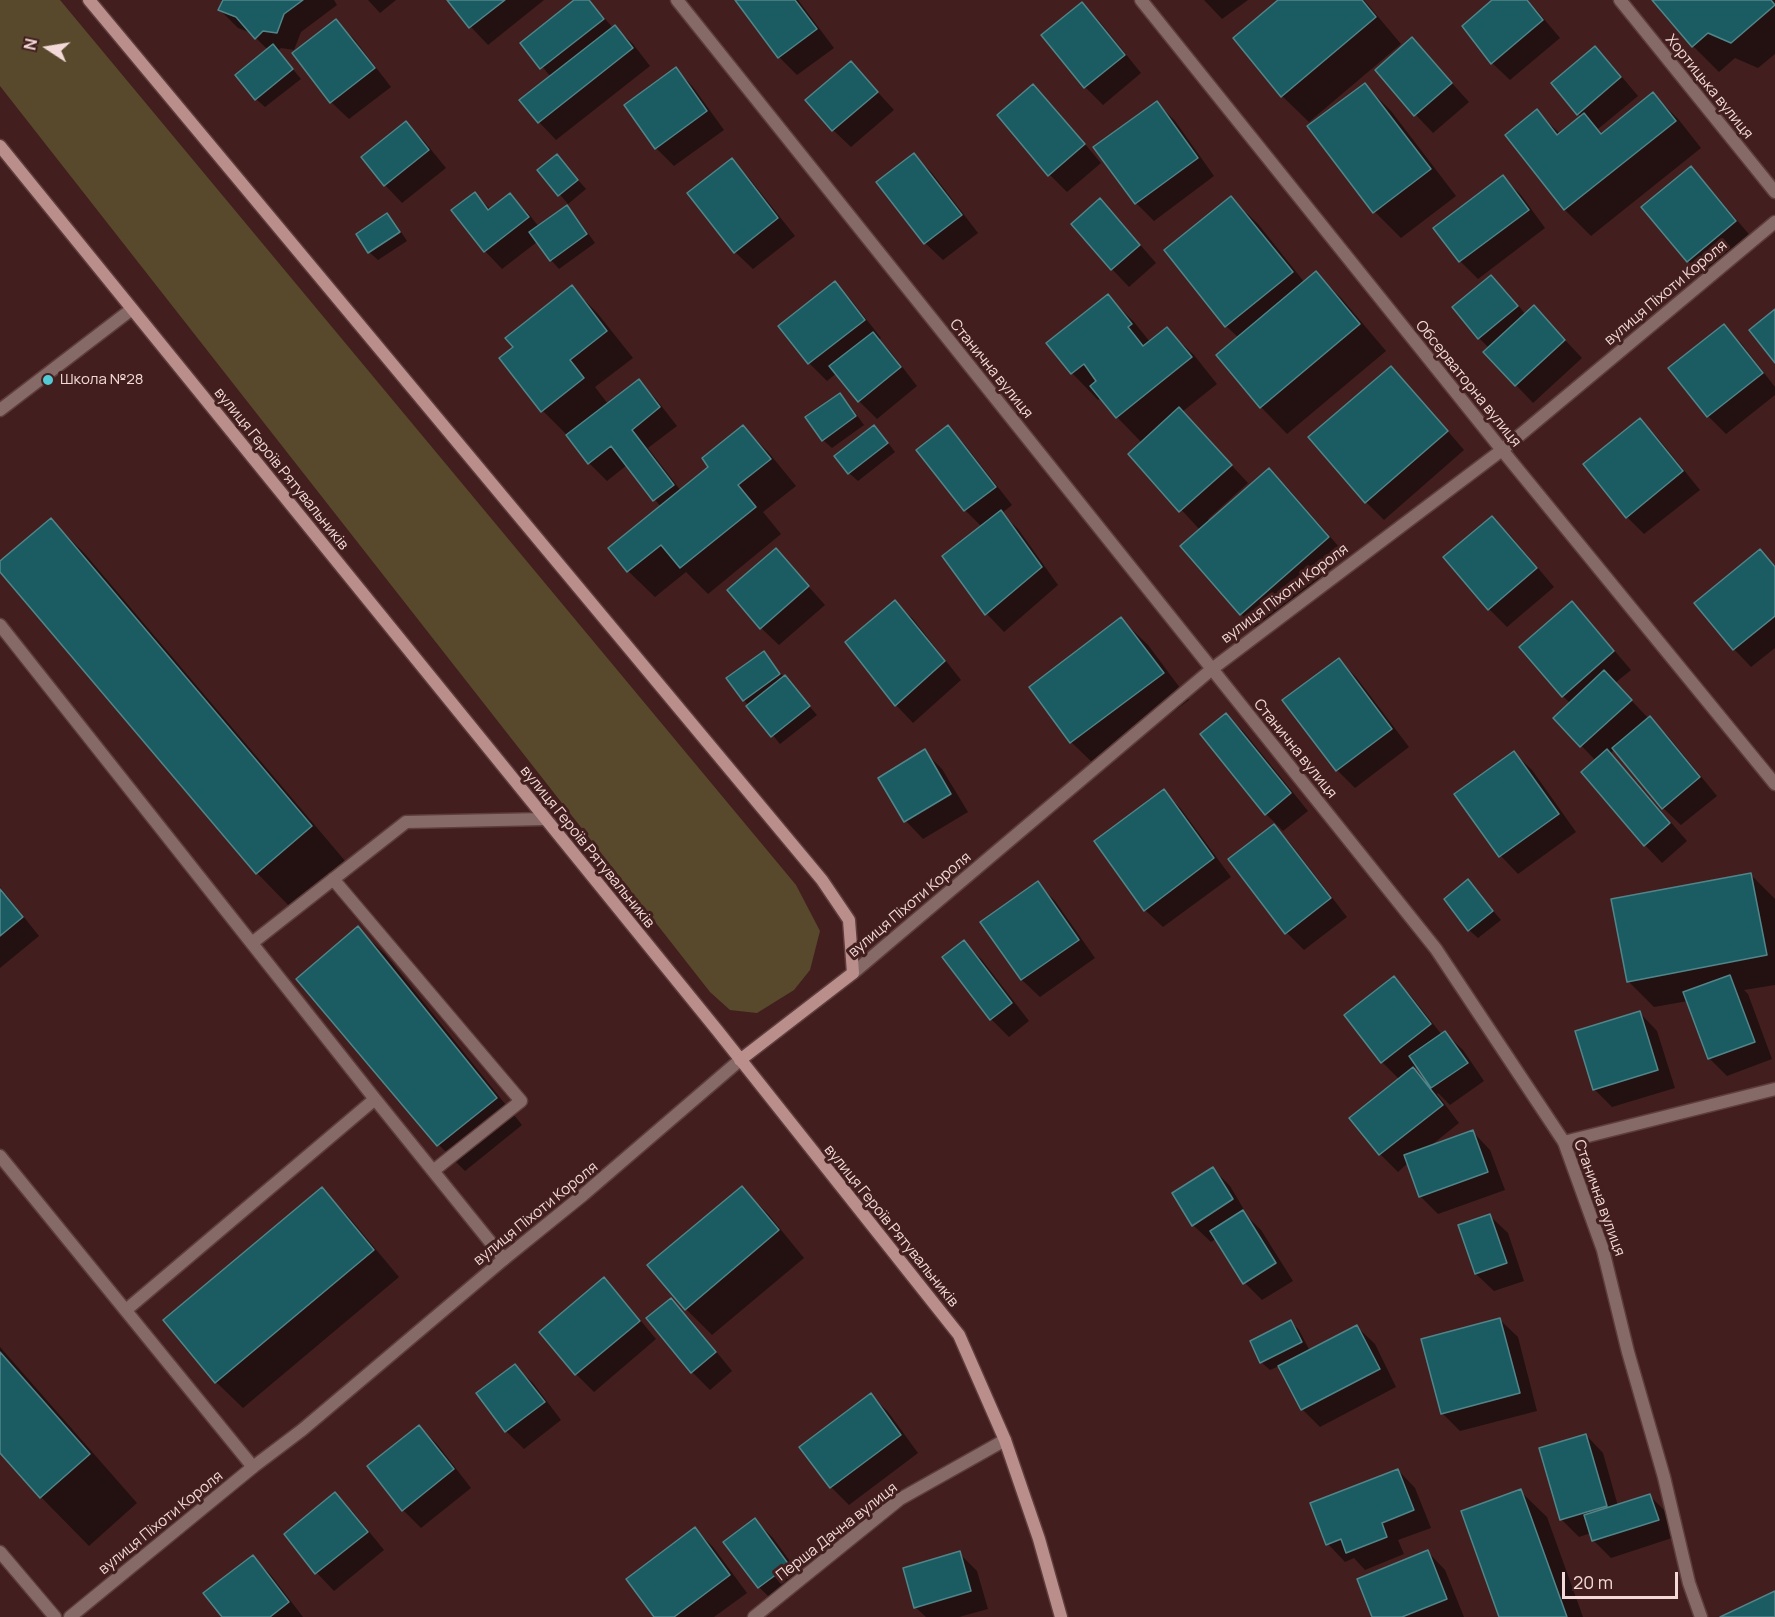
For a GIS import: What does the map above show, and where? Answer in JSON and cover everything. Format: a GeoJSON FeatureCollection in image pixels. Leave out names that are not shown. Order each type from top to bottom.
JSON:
{"type":"FeatureCollection","features":[{"type":"Feature","properties":{"kind":"main road"},"geometry":{"type":"LineString","coordinates":[[89,0],[822,880],[849,920],[853,973]]}},
{"type":"Feature","properties":{"kind":"main road","name":"вулиця Героїв Рятувальників"},"geometry":{"type":"LineString","coordinates":[[0,146],[740,1060],[959,1335],[1005,1440],[1039,1539],[1061,1617]]}},
{"type":"Feature","properties":{"kind":"main road","name":"вулиця Піхоти Короля"},"geometry":{"type":"LineString","coordinates":[[740,1060],[853,973]]}},
{"type":"Feature","properties":{"kind":"street","name":"Станична вулиця"},"geometry":{"type":"LineString","coordinates":[[677,0],[1436,949],[1564,1142],[1603,1250],[1628,1352],[1664,1477],[1689,1583],[1701,1617]]}},
{"type":"Feature","properties":{"kind":"street","name":"Обсерваторна вулиця"},"geometry":{"type":"LineString","coordinates":[[1140,0],[1502,450],[1775,784]]}},
{"type":"Feature","properties":{"kind":"street","name":"Хортицька вулиця"},"geometry":{"type":"LineString","coordinates":[[1620,0],[1775,192]]}},
{"type":"Feature","properties":{"kind":"street","name":"вулиця Піхоти Короля"},"geometry":{"type":"LineString","coordinates":[[853,973],[1212,669],[1502,450],[1775,222]]}},
{"type":"Feature","properties":{"kind":"street"},"geometry":{"type":"LineString","coordinates":[[0,411],[132,309]]}},
{"type":"Feature","properties":{"kind":"street"},"geometry":{"type":"LineString","coordinates":[[0,625],[504,1259]]}},
{"type":"Feature","properties":{"kind":"street"},"geometry":{"type":"LineString","coordinates":[[252,943],[406,822],[544,819]]}},
{"type":"Feature","properties":{"kind":"street"},"geometry":{"type":"LineString","coordinates":[[333,879],[521,1101],[433,1171]]}},
{"type":"Feature","properties":{"kind":"street","name":"вулиця Піхоти Короля"},"geometry":{"type":"LineString","coordinates":[[70,1617],[253,1467],[302,1430],[583,1195],[740,1060]]}},
{"type":"Feature","properties":{"kind":"street"},"geometry":{"type":"LineString","coordinates":[[1564,1142],[1775,1089]]}},
{"type":"Feature","properties":{"kind":"street"},"geometry":{"type":"LineString","coordinates":[[126,1310],[375,1099]]}},
{"type":"Feature","properties":{"kind":"street"},"geometry":{"type":"LineString","coordinates":[[0,1156],[253,1467]]}},
{"type":"Feature","properties":{"kind":"street","name":"Перша Дачна вулиця"},"geometry":{"type":"LineString","coordinates":[[754,1617],[900,1499],[1005,1440]]}},
{"type":"Feature","properties":{"kind":"street"},"geometry":{"type":"LineString","coordinates":[[0,1552],[55,1617]]}},
{"type":"Feature","properties":{"kind":"shaded area"},"geometry":{"type":"Polygon","coordinates":[[[0,0],[60,0],[796,885],[820,931],[810,970],[794,990],[757,1013],[730,1010],[710,992],[0,86],[0,0]]]}},
{"type":"Feature","properties":{"kind":"building"},"geometry":{"type":"Polygon","coordinates":[[[223,0],[303,0],[284,14],[277,33],[263,31],[255,39],[236,17],[218,10],[223,0]]]}},
{"type":"Feature","properties":{"kind":"building"},"geometry":{"type":"Polygon","coordinates":[[[447,0],[505,0],[469,28],[447,0]]]}},
{"type":"Feature","properties":{"kind":"building"},"geometry":{"type":"Polygon","coordinates":[[[574,0],[589,0],[604,19],[540,69],[520,43],[574,0]]]}},
{"type":"Feature","properties":{"kind":"building"},"geometry":{"type":"Polygon","coordinates":[[[735,0],[795,0],[817,29],[778,58],[735,0]]]}},
{"type":"Feature","properties":{"kind":"building"},"geometry":{"type":"Polygon","coordinates":[[[1278,0],[1362,0],[1376,17],[1281,97],[1233,38],[1278,0]]]}},
{"type":"Feature","properties":{"kind":"building"},"geometry":{"type":"Polygon","coordinates":[[[1492,0],[1527,0],[1543,20],[1491,64],[1462,26],[1492,0]]]}},
{"type":"Feature","properties":{"kind":"building"},"geometry":{"type":"Polygon","coordinates":[[[1652,0],[1771,0],[1775,5],[1731,43],[1708,33],[1692,47],[1652,0]]]}},
{"type":"Feature","properties":{"kind":"building"},"geometry":{"type":"Polygon","coordinates":[[[1082,2],[1125,55],[1084,88],[1041,35],[1082,2]]]}},
{"type":"Feature","properties":{"kind":"building"},"geometry":{"type":"Polygon","coordinates":[[[336,19],[375,68],[330,103],[292,53],[336,19]]]}},
{"type":"Feature","properties":{"kind":"building"},"geometry":{"type":"Polygon","coordinates":[[[615,25],[633,48],[538,123],[519,100],[615,25]]]}},
{"type":"Feature","properties":{"kind":"building"},"geometry":{"type":"Polygon","coordinates":[[[1412,37],[1452,83],[1414,116],[1375,70],[1412,37]]]}},
{"type":"Feature","properties":{"kind":"building"},"geometry":{"type":"Polygon","coordinates":[[[273,44],[293,69],[255,100],[235,75],[273,44]]]}},
{"type":"Feature","properties":{"kind":"building"},"geometry":{"type":"Polygon","coordinates":[[[1595,46],[1621,77],[1577,115],[1551,83],[1595,46]]]}},
{"type":"Feature","properties":{"kind":"building"},"geometry":{"type":"Polygon","coordinates":[[[851,61],[878,92],[832,131],[805,100],[851,61]]]}},
{"type":"Feature","properties":{"kind":"building"},"geometry":{"type":"Polygon","coordinates":[[[676,67],[707,111],[655,149],[624,105],[676,67]]]}},
{"type":"Feature","properties":{"kind":"building"},"geometry":{"type":"Polygon","coordinates":[[[1365,83],[1431,169],[1373,213],[1307,126],[1365,83]]]}},
{"type":"Feature","properties":{"kind":"building"},"geometry":{"type":"Polygon","coordinates":[[[1033,84],[1085,144],[1048,176],[997,115],[1033,84]]]}},
{"type":"Feature","properties":{"kind":"building"},"geometry":{"type":"Polygon","coordinates":[[[1653,92],[1676,121],[1564,210],[1505,135],[1537,109],[1557,135],[1584,113],[1601,134],[1653,92]]]}},
{"type":"Feature","properties":{"kind":"building"},"geometry":{"type":"Polygon","coordinates":[[[1157,101],[1198,158],[1135,204],[1093,147],[1157,101]]]}},
{"type":"Feature","properties":{"kind":"building"},"geometry":{"type":"Polygon","coordinates":[[[406,121],[429,150],[384,186],[361,157],[406,121]]]}},
{"type":"Feature","properties":{"kind":"building"},"geometry":{"type":"Polygon","coordinates":[[[914,153],[962,215],[924,244],[876,182],[914,153]]]}},
{"type":"Feature","properties":{"kind":"building"},"geometry":{"type":"Polygon","coordinates":[[[557,154],[578,180],[558,196],[537,170],[557,154]]]}},
{"type":"Feature","properties":{"kind":"building"},"geometry":{"type":"Polygon","coordinates":[[[732,158],[778,218],[734,253],[687,193],[732,158]]]}},
{"type":"Feature","properties":{"kind":"building"},"geometry":{"type":"Polygon","coordinates":[[[1691,166],[1736,221],[1687,262],[1641,207],[1691,166]]]}},
{"type":"Feature","properties":{"kind":"building"},"geometry":{"type":"Polygon","coordinates":[[[1503,175],[1529,210],[1459,262],[1433,228],[1503,175]]]}},
{"type":"Feature","properties":{"kind":"building"},"geometry":{"type":"Polygon","coordinates":[[[475,192],[488,210],[510,193],[529,217],[484,252],[451,210],[475,192]]]}},
{"type":"Feature","properties":{"kind":"building"},"geometry":{"type":"Polygon","coordinates":[[[1231,196],[1293,272],[1225,327],[1164,250],[1231,196]]]}},
{"type":"Feature","properties":{"kind":"building"},"geometry":{"type":"Polygon","coordinates":[[[1100,198],[1140,245],[1111,270],[1071,224],[1100,198]]]}},
{"type":"Feature","properties":{"kind":"building"},"geometry":{"type":"Polygon","coordinates":[[[567,205],[587,234],[550,261],[529,232],[567,205]]]}},
{"type":"Feature","properties":{"kind":"building"},"geometry":{"type":"Polygon","coordinates":[[[387,213],[400,232],[368,253],[356,234],[387,213]]]}},
{"type":"Feature","properties":{"kind":"building"},"geometry":{"type":"Polygon","coordinates":[[[1316,271],[1360,324],[1260,408],[1216,355],[1316,271]]]}},
{"type":"Feature","properties":{"kind":"building"},"geometry":{"type":"Polygon","coordinates":[[[1491,275],[1518,306],[1478,339],[1452,307],[1491,275]]]}},
{"type":"Feature","properties":{"kind":"building"},"geometry":{"type":"Polygon","coordinates":[[[835,281],[865,320],[808,364],[778,326],[835,281]]]}},
{"type":"Feature","properties":{"kind":"building"},"geometry":{"type":"Polygon","coordinates":[[[572,285],[607,331],[570,360],[584,378],[541,412],[499,358],[513,347],[505,338],[572,285]]]}},
{"type":"Feature","properties":{"kind":"building"},"geometry":{"type":"Polygon","coordinates":[[[1108,294],[1132,324],[1128,327],[1143,346],[1167,327],[1192,357],[1116,418],[1090,386],[1096,381],[1084,364],[1071,374],[1046,343],[1108,294]]]}},
{"type":"Feature","properties":{"kind":"building"},"geometry":{"type":"Polygon","coordinates":[[[1534,305],[1565,340],[1515,386],[1483,352],[1534,305]]]}},
{"type":"Feature","properties":{"kind":"building"},"geometry":{"type":"Polygon","coordinates":[[[1775,309],[1775,363],[1749,330],[1775,309]]]}},
{"type":"Feature","properties":{"kind":"building"},"geometry":{"type":"Polygon","coordinates":[[[1724,324],[1763,373],[1707,417],[1668,368],[1724,324]]]}},
{"type":"Feature","properties":{"kind":"building"},"geometry":{"type":"Polygon","coordinates":[[[873,332],[901,367],[858,402],[829,366],[873,332]]]}},
{"type":"Feature","properties":{"kind":"building"},"geometry":{"type":"Polygon","coordinates":[[[1391,366],[1448,431],[1365,503],[1308,437],[1391,366]]]}},
{"type":"Feature","properties":{"kind":"building"},"geometry":{"type":"Polygon","coordinates":[[[639,379],[660,407],[632,430],[674,485],[653,501],[611,446],[588,464],[566,435],[639,379]]]}},
{"type":"Feature","properties":{"kind":"building"},"geometry":{"type":"Polygon","coordinates":[[[840,393],[856,416],[822,441],[805,417],[840,393]]]}},
{"type":"Feature","properties":{"kind":"building"},"geometry":{"type":"Polygon","coordinates":[[[1179,407],[1232,465],[1179,512],[1128,454],[1179,407]]]}},
{"type":"Feature","properties":{"kind":"building"},"geometry":{"type":"Polygon","coordinates":[[[1640,418],[1683,471],[1626,518],[1583,464],[1640,418]]]}},
{"type":"Feature","properties":{"kind":"building"},"geometry":{"type":"Polygon","coordinates":[[[743,425],[771,459],[738,485],[756,507],[680,568],[661,545],[627,572],[608,548],[708,467],[702,458],[743,425]]]}},
{"type":"Feature","properties":{"kind":"building"},"geometry":{"type":"Polygon","coordinates":[[[874,425],[888,443],[848,474],[834,456],[874,425]]]}},
{"type":"Feature","properties":{"kind":"building"},"geometry":{"type":"Polygon","coordinates":[[[948,425],[996,487],[964,511],[916,450],[948,425]]]}},
{"type":"Feature","properties":{"kind":"building"},"geometry":{"type":"Polygon","coordinates":[[[1269,468],[1329,537],[1240,615],[1180,546],[1269,468]]]}},
{"type":"Feature","properties":{"kind":"building"},"geometry":{"type":"Polygon","coordinates":[[[1001,510],[1042,567],[985,615],[942,556],[1001,510]]]}},
{"type":"Feature","properties":{"kind":"building"},"geometry":{"type":"Polygon","coordinates":[[[1492,516],[1537,568],[1488,610],[1443,557],[1492,516]]]}},
{"type":"Feature","properties":{"kind":"building"},"geometry":{"type":"Polygon","coordinates":[[[51,518],[312,826],[256,874],[0,572],[0,561],[51,518]]]}},
{"type":"Feature","properties":{"kind":"building"},"geometry":{"type":"Polygon","coordinates":[[[776,548],[809,586],[760,629],[727,590],[776,548]]]}},
{"type":"Feature","properties":{"kind":"building"},"geometry":{"type":"Polygon","coordinates":[[[1760,549],[1775,567],[1775,616],[1733,650],[1694,603],[1760,549]]]}},
{"type":"Feature","properties":{"kind":"building"},"geometry":{"type":"Polygon","coordinates":[[[895,600],[945,661],[895,706],[845,642],[895,600]]]}},
{"type":"Feature","properties":{"kind":"building"},"geometry":{"type":"Polygon","coordinates":[[[1572,601],[1614,651],[1562,697],[1519,647],[1572,601]]]}},
{"type":"Feature","properties":{"kind":"building"},"geometry":{"type":"Polygon","coordinates":[[[1121,617],[1164,673],[1070,743],[1029,687],[1121,617]]]}},
{"type":"Feature","properties":{"kind":"building"},"geometry":{"type":"Polygon","coordinates":[[[764,651],[780,674],[743,701],[726,678],[764,651]]]}},
{"type":"Feature","properties":{"kind":"building"},"geometry":{"type":"Polygon","coordinates":[[[1339,658],[1392,729],[1336,771],[1282,700],[1339,658]]]}},
{"type":"Feature","properties":{"kind":"building"},"geometry":{"type":"Polygon","coordinates":[[[1604,670],[1632,700],[1580,747],[1553,718],[1604,670]]]}},
{"type":"Feature","properties":{"kind":"building"},"geometry":{"type":"Polygon","coordinates":[[[785,675],[810,706],[771,737],[746,706],[785,675]]]}},
{"type":"Feature","properties":{"kind":"building"},"geometry":{"type":"Polygon","coordinates":[[[1226,713],[1291,793],[1265,815],[1200,734],[1226,713]]]}},
{"type":"Feature","properties":{"kind":"building"},"geometry":{"type":"Polygon","coordinates":[[[1650,716],[1700,777],[1662,809],[1612,748],[1650,716]]]}},
{"type":"Feature","properties":{"kind":"building"},"geometry":{"type":"Polygon","coordinates":[[[925,749],[951,794],[904,822],[878,778],[925,749]]]}},
{"type":"Feature","properties":{"kind":"building"},"geometry":{"type":"Polygon","coordinates":[[[1607,749],[1670,823],[1644,846],[1581,772],[1607,749]]]}},
{"type":"Feature","properties":{"kind":"building"},"geometry":{"type":"Polygon","coordinates":[[[1514,751],[1559,814],[1499,857],[1454,794],[1514,751]]]}},
{"type":"Feature","properties":{"kind":"building"},"geometry":{"type":"Polygon","coordinates":[[[1164,789],[1214,858],[1144,911],[1094,841],[1164,789]]]}},
{"type":"Feature","properties":{"kind":"building"},"geometry":{"type":"Polygon","coordinates":[[[1274,824],[1331,898],[1285,934],[1228,859],[1274,824]]]}},
{"type":"Feature","properties":{"kind":"building"},"geometry":{"type":"Polygon","coordinates":[[[1751,873],[1767,955],[1627,982],[1611,899],[1751,873]]]}},
{"type":"Feature","properties":{"kind":"building"},"geometry":{"type":"Polygon","coordinates":[[[1468,879],[1493,911],[1468,931],[1444,899],[1468,879]]]}},
{"type":"Feature","properties":{"kind":"building"},"geometry":{"type":"Polygon","coordinates":[[[1038,881],[1079,940],[1021,980],[980,922],[1038,881]]]}},
{"type":"Feature","properties":{"kind":"building"},"geometry":{"type":"Polygon","coordinates":[[[0,889],[23,917],[0,936],[0,889]]]}},
{"type":"Feature","properties":{"kind":"building"},"geometry":{"type":"Polygon","coordinates":[[[358,926],[497,1098],[437,1146],[296,979],[358,926]]]}},
{"type":"Feature","properties":{"kind":"building"},"geometry":{"type":"Polygon","coordinates":[[[964,940],[1012,1003],[990,1020],[942,957],[964,940]]]}},
{"type":"Feature","properties":{"kind":"building"},"geometry":{"type":"Polygon","coordinates":[[[1730,975],[1755,1042],[1708,1059],[1683,992],[1730,975]]]}},
{"type":"Feature","properties":{"kind":"building"},"geometry":{"type":"Polygon","coordinates":[[[1394,976],[1431,1024],[1381,1063],[1344,1015],[1394,976]]]}},
{"type":"Feature","properties":{"kind":"building"},"geometry":{"type":"Polygon","coordinates":[[[1640,1011],[1658,1070],[1593,1090],[1575,1031],[1640,1011]]]}},
{"type":"Feature","properties":{"kind":"building"},"geometry":{"type":"Polygon","coordinates":[[[1445,1031],[1468,1063],[1431,1088],[1409,1056],[1445,1031]]]}},
{"type":"Feature","properties":{"kind":"building"},"geometry":{"type":"Polygon","coordinates":[[[1413,1067],[1443,1105],[1379,1155],[1349,1118],[1413,1067]]]}},
{"type":"Feature","properties":{"kind":"building"},"geometry":{"type":"Polygon","coordinates":[[[1473,1130],[1488,1172],[1419,1197],[1404,1155],[1473,1130]]]}},
{"type":"Feature","properties":{"kind":"building"},"geometry":{"type":"Polygon","coordinates":[[[1213,1167],[1233,1199],[1192,1226],[1172,1193],[1213,1167]]]}},
{"type":"Feature","properties":{"kind":"building"},"geometry":{"type":"Polygon","coordinates":[[[742,1186],[779,1230],[685,1310],[647,1265],[742,1186]]]}},
{"type":"Feature","properties":{"kind":"building"},"geometry":{"type":"Polygon","coordinates":[[[322,1187],[374,1250],[215,1383],[163,1320],[322,1187]]]}},
{"type":"Feature","properties":{"kind":"building"},"geometry":{"type":"Polygon","coordinates":[[[1243,1210],[1276,1263],[1243,1284],[1210,1231],[1243,1210]]]}},
{"type":"Feature","properties":{"kind":"building"},"geometry":{"type":"Polygon","coordinates":[[[1490,1214],[1507,1263],[1475,1274],[1458,1225],[1490,1214]]]}},
{"type":"Feature","properties":{"kind":"building"},"geometry":{"type":"Polygon","coordinates":[[[604,1277],[640,1321],[575,1375],[539,1332],[604,1277]]]}},
{"type":"Feature","properties":{"kind":"building"},"geometry":{"type":"Polygon","coordinates":[[[671,1298],[716,1352],[691,1373],[646,1318],[671,1298]]]}},
{"type":"Feature","properties":{"kind":"building"},"geometry":{"type":"Polygon","coordinates":[[[1500,1318],[1520,1393],[1441,1414],[1421,1339],[1500,1318]]]}},
{"type":"Feature","properties":{"kind":"building"},"geometry":{"type":"Polygon","coordinates":[[[1291,1320],[1302,1342],[1260,1363],[1250,1341],[1291,1320]]]}},
{"type":"Feature","properties":{"kind":"building"},"geometry":{"type":"Polygon","coordinates":[[[1357,1325],[1380,1369],[1301,1410],[1278,1366],[1357,1325]]]}},
{"type":"Feature","properties":{"kind":"building"},"geometry":{"type":"Polygon","coordinates":[[[0,1352],[90,1454],[40,1498],[0,1453],[0,1352]]]}},
{"type":"Feature","properties":{"kind":"building"},"geometry":{"type":"Polygon","coordinates":[[[515,1364],[545,1402],[505,1432],[476,1393],[515,1364]]]}},
{"type":"Feature","properties":{"kind":"building"},"geometry":{"type":"Polygon","coordinates":[[[871,1393],[901,1435],[830,1488],[799,1447],[871,1393]]]}},
{"type":"Feature","properties":{"kind":"building"},"geometry":{"type":"Polygon","coordinates":[[[419,1425],[454,1469],[402,1511],[367,1466],[419,1425]]]}},
{"type":"Feature","properties":{"kind":"building"},"geometry":{"type":"Polygon","coordinates":[[[1586,1434],[1607,1506],[1560,1520],[1539,1448],[1586,1434]]]}},
{"type":"Feature","properties":{"kind":"building"},"geometry":{"type":"Polygon","coordinates":[[[1398,1469],[1414,1510],[1382,1523],[1387,1537],[1346,1553],[1341,1539],[1326,1545],[1310,1503],[1398,1469]]]}},
{"type":"Feature","properties":{"kind":"building"},"geometry":{"type":"Polygon","coordinates":[[[1521,1489],[1567,1617],[1499,1617],[1461,1511],[1521,1489]]]}},
{"type":"Feature","properties":{"kind":"building"},"geometry":{"type":"Polygon","coordinates":[[[335,1492],[368,1532],[315,1574],[284,1534],[335,1492]]]}},
{"type":"Feature","properties":{"kind":"building"},"geometry":{"type":"Polygon","coordinates":[[[1650,1494],[1659,1520],[1592,1541],[1584,1515],[1650,1494]]]}},
{"type":"Feature","properties":{"kind":"building"},"geometry":{"type":"Polygon","coordinates":[[[755,1518],[789,1565],[758,1588],[723,1542],[755,1518]]]}},
{"type":"Feature","properties":{"kind":"building"},"geometry":{"type":"Polygon","coordinates":[[[695,1527],[730,1575],[674,1617],[654,1617],[626,1579],[695,1527]]]}},
{"type":"Feature","properties":{"kind":"building"},"geometry":{"type":"Polygon","coordinates":[[[1428,1550],[1447,1599],[1402,1617],[1372,1617],[1357,1579],[1428,1550]]]}},
{"type":"Feature","properties":{"kind":"building"},"geometry":{"type":"Polygon","coordinates":[[[960,1551],[971,1591],[914,1608],[903,1568],[960,1551]]]}},
{"type":"Feature","properties":{"kind":"building"},"geometry":{"type":"Polygon","coordinates":[[[253,1555],[289,1602],[270,1617],[222,1617],[203,1593],[253,1555]]]}},
{"type":"Feature","properties":{"kind":"building"},"geometry":{"type":"Polygon","coordinates":[[[1775,1591],[1775,1617],[1720,1617],[1775,1591]]]}},
{"type":"Feature","properties":{"kind":"place","name":"Школа №28"},"geometry":{"type":"Point","coordinates":[48,380]}}]}
